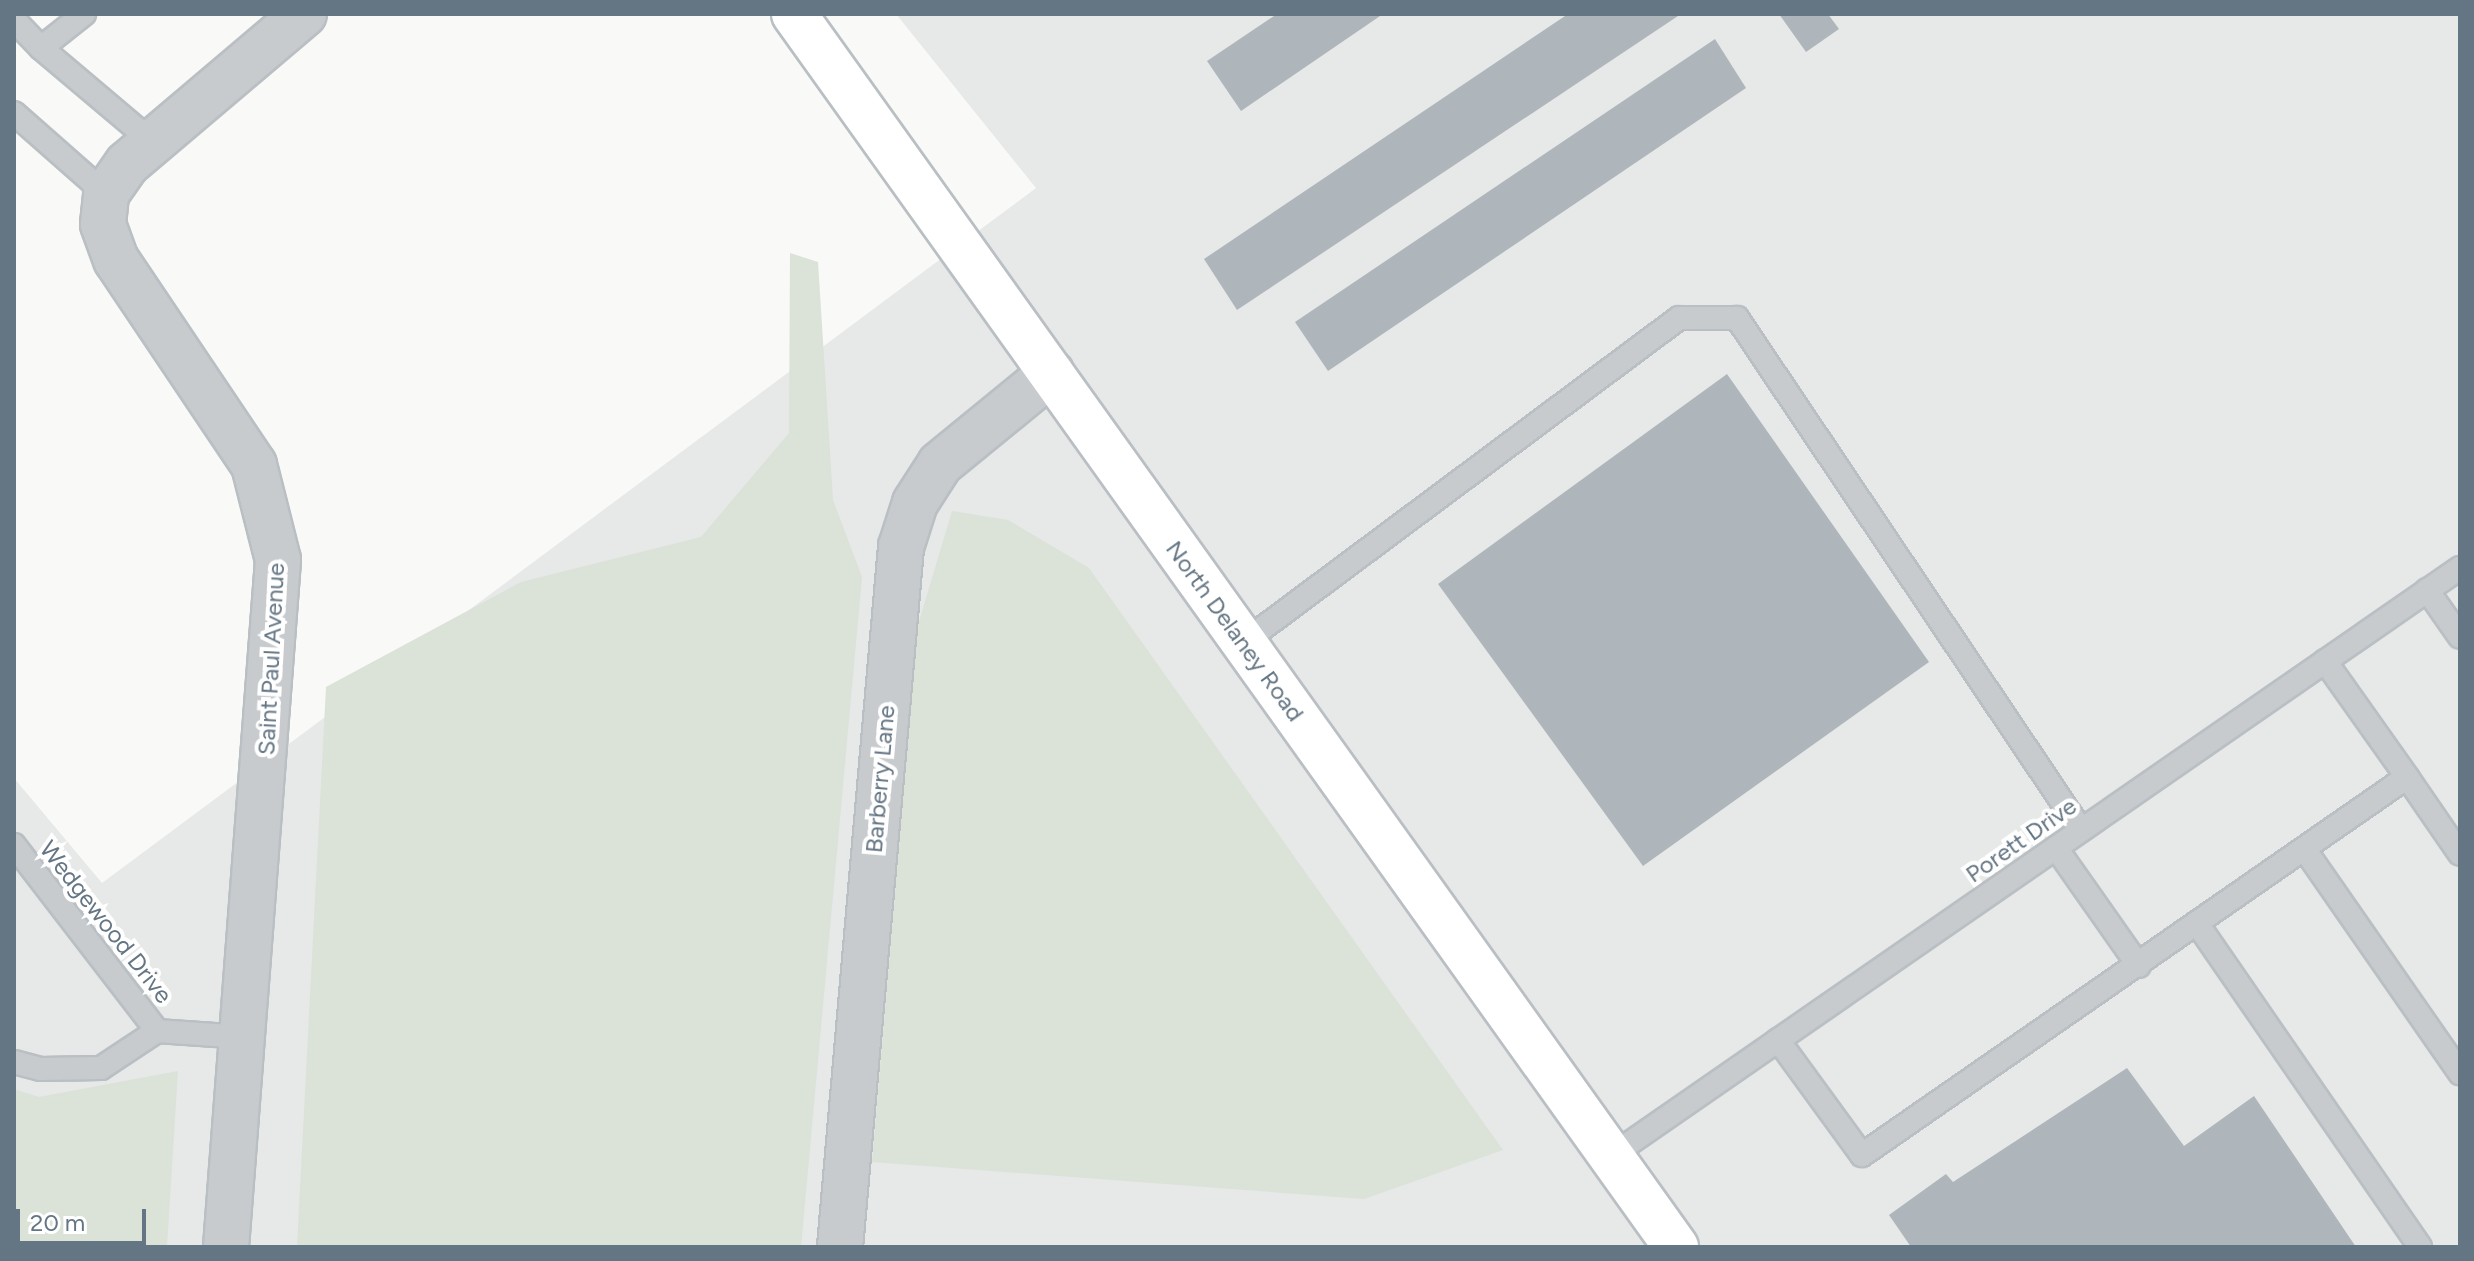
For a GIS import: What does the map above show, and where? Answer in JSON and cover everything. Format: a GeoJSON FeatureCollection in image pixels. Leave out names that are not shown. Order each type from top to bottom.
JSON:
{"type":"FeatureCollection","features":[{"type":"Feature","properties":{"kind":"street","name":"North Delaney Road"},"geometry":{"type":"LineString","coordinates":[[794,14],[1676,1247]]}},
{"type":"Feature","properties":{"kind":"street"},"geometry":{"type":"LineString","coordinates":[[106,194],[151,141],[294,17]]}},
{"type":"Feature","properties":{"kind":"street","name":"Saint Paul Avenue"},"geometry":{"type":"LineString","coordinates":[[106,194],[103,224],[116,260],[254,465],[278,560],[226,1247]]}},
{"type":"Feature","properties":{"kind":"street","name":"Barberry Lane"},"geometry":{"type":"LineString","coordinates":[[840,1247],[901,547],[915,503],[940,464],[1051,373]]}},
{"type":"Feature","properties":{"kind":"lane"},"geometry":{"type":"LineString","coordinates":[[41,48],[84,14]]}},
{"type":"Feature","properties":{"kind":"lane"},"geometry":{"type":"LineString","coordinates":[[14,20],[41,48],[151,141]]}},
{"type":"Feature","properties":{"kind":"lane"},"geometry":{"type":"LineString","coordinates":[[14,113],[106,194]]}},
{"type":"Feature","properties":{"kind":"lane"},"geometry":{"type":"LineString","coordinates":[[1244,642],[1679,318],[1737,318],[2081,830]]}},
{"type":"Feature","properties":{"kind":"lane","name":"Porett Drive"},"geometry":{"type":"LineString","coordinates":[[1611,1156],[2460,568]]}},
{"type":"Feature","properties":{"kind":"lane"},"geometry":{"type":"LineString","coordinates":[[2427,590],[2460,637]]}},
{"type":"Feature","properties":{"kind":"lane"},"geometry":{"type":"LineString","coordinates":[[2325,661],[2460,854]]}},
{"type":"Feature","properties":{"kind":"lane"},"geometry":{"type":"LineString","coordinates":[[1778,1040],[1862,1155],[2139,966],[2407,777]]}},
{"type":"Feature","properties":{"kind":"lane","name":"Wedgewood Drive"},"geometry":{"type":"LineString","coordinates":[[14,845],[157,1031]]}},
{"type":"Feature","properties":{"kind":"lane"},"geometry":{"type":"LineString","coordinates":[[2056,848],[2139,966]]}},
{"type":"Feature","properties":{"kind":"lane"},"geometry":{"type":"LineString","coordinates":[[2305,850],[2460,1073]]}},
{"type":"Feature","properties":{"kind":"lane"},"geometry":{"type":"LineString","coordinates":[[2198,925],[2420,1247]]}},
{"type":"Feature","properties":{"kind":"lane","name":"Wedgewood Drive"},"geometry":{"type":"LineString","coordinates":[[14,1062],[40,1069],[101,1068],[157,1031],[244,1037]]}},
{"type":"Feature","properties":{"kind":"shaded area"},"geometry":{"type":"Polygon","coordinates":[[[896,14],[2460,14],[2460,1247],[14,1247],[14,778],[102,883],[1036,188],[896,14]]]}},
{"type":"Feature","properties":{"kind":"shaded area"},"geometry":{"type":"Polygon","coordinates":[[[790,253],[818,262],[833,500],[862,577],[801,1247],[297,1247],[326,687],[521,582],[701,537],[789,433],[790,253]]]}},
{"type":"Feature","properties":{"kind":"shaded area"},"geometry":{"type":"Polygon","coordinates":[[[952,511],[1008,520],[1089,568],[1503,1150],[1364,1199],[872,1162],[918,625],[952,511]]]}},
{"type":"Feature","properties":{"kind":"shaded area"},"geometry":{"type":"Polygon","coordinates":[[[178,1071],[167,1247],[14,1247],[14,1089],[39,1097],[178,1071]]]}},
{"type":"Feature","properties":{"kind":"building"},"geometry":{"type":"Polygon","coordinates":[[[1277,14],[1383,14],[1241,111],[1207,61],[1277,14]]]}},
{"type":"Feature","properties":{"kind":"building"},"geometry":{"type":"Polygon","coordinates":[[[1568,14],[1681,14],[1237,310],[1204,259],[1568,14]]]}},
{"type":"Feature","properties":{"kind":"building"},"geometry":{"type":"Polygon","coordinates":[[[1779,14],[1828,14],[1839,29],[1806,52],[1779,14]]]}},
{"type":"Feature","properties":{"kind":"building"},"geometry":{"type":"Polygon","coordinates":[[[1715,39],[1746,88],[1328,371],[1295,322],[1715,39]]]}},
{"type":"Feature","properties":{"kind":"building"},"geometry":{"type":"Polygon","coordinates":[[[1727,374],[1929,662],[1643,866],[1438,584],[1727,374]]]}},
{"type":"Feature","properties":{"kind":"building"},"geometry":{"type":"Polygon","coordinates":[[[2127,1068],[2184,1146],[2254,1096],[2356,1247],[1911,1247],[1889,1215],[1946,1174],[1953,1182],[2127,1068]]]}}]}
